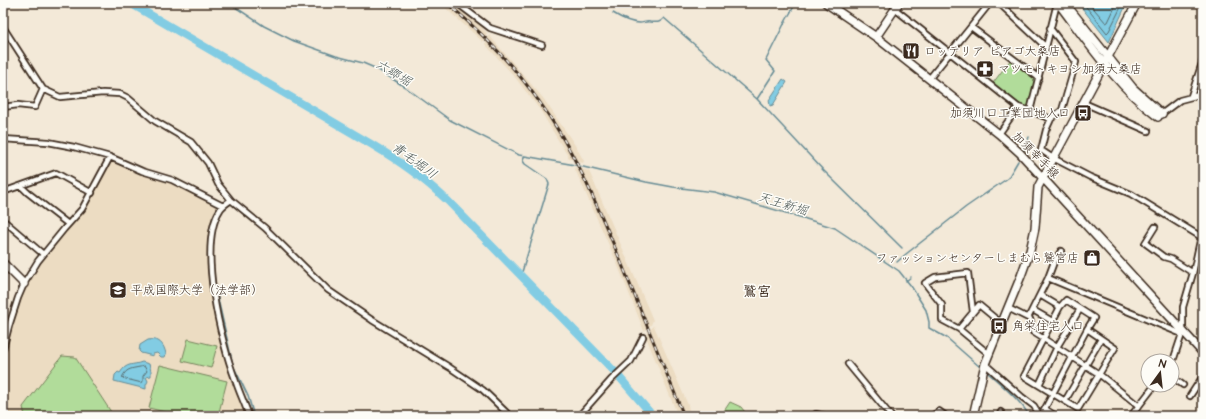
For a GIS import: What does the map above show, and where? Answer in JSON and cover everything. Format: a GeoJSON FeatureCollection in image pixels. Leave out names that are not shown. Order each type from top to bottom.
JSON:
{"type":"FeatureCollection","features":[{"type":"Feature","properties":{"kind":"street"},"geometry":{"type":"LineString","coordinates":[[456,3],[490,28],[542,45]]}},
{"type":"Feature","properties":{"kind":"street","name":"加須幸手線"},"geometry":{"type":"LineString","coordinates":[[826,3],[876,37],[999,134],[1043,177],[1182,332],[1203,353]]}},
{"type":"Feature","properties":{"kind":"street"},"geometry":{"type":"LineString","coordinates":[[929,79],[990,3]]}},
{"type":"Feature","properties":{"kind":"street"},"geometry":{"type":"LineString","coordinates":[[999,3],[1046,47]]}},
{"type":"Feature","properties":{"kind":"street"},"geometry":{"type":"LineString","coordinates":[[1030,111],[1050,28],[1058,3]]}},
{"type":"Feature","properties":{"kind":"street"},"geometry":{"type":"LineString","coordinates":[[1058,3],[1107,62],[1160,115],[1180,100],[1203,94]]}},
{"type":"Feature","properties":{"kind":"street"},"geometry":{"type":"LineString","coordinates":[[1065,3],[1107,62]]}},
{"type":"Feature","properties":{"kind":"street"},"geometry":{"type":"LineString","coordinates":[[973,416],[985,364],[1030,251],[1036,221],[1037,192],[1053,158],[1107,62],[1137,3]]}},
{"type":"Feature","properties":{"kind":"street"},"geometry":{"type":"LineString","coordinates":[[876,37],[897,6],[950,53],[1018,107],[1051,119]]}},
{"type":"Feature","properties":{"kind":"street"},"geometry":{"type":"LineString","coordinates":[[3,27],[43,89],[60,97],[103,93],[120,94],[128,98],[155,121],[191,142],[208,164],[218,184],[231,200],[265,228],[328,290],[372,320],[455,370],[483,390],[510,416]]}},
{"type":"Feature","properties":{"kind":"street"},"geometry":{"type":"LineString","coordinates":[[971,27],[1039,78]]}},
{"type":"Feature","properties":{"kind":"street"},"geometry":{"type":"LineString","coordinates":[[1050,28],[1076,62],[1062,110],[1051,119],[1046,130],[1041,150],[1090,178],[1131,194],[1202,237],[1183,307],[1182,332],[1175,353]]}},
{"type":"Feature","properties":{"kind":"street"},"geometry":{"type":"LineString","coordinates":[[1192,96],[1203,60]]}},
{"type":"Feature","properties":{"kind":"street"},"geometry":{"type":"LineString","coordinates":[[3,107],[18,105],[36,107],[43,89]]}},
{"type":"Feature","properties":{"kind":"street"},"geometry":{"type":"LineString","coordinates":[[1084,103],[1148,131]]}},
{"type":"Feature","properties":{"kind":"street"},"geometry":{"type":"LineString","coordinates":[[999,134],[1018,107]]}},
{"type":"Feature","properties":{"kind":"street"},"geometry":{"type":"LineString","coordinates":[[3,139],[48,142],[74,147],[110,157],[142,171],[172,180],[223,206]]}},
{"type":"Feature","properties":{"kind":"street"},"geometry":{"type":"LineString","coordinates":[[3,349],[18,298],[24,284],[43,254],[82,209],[92,193],[110,157]]}},
{"type":"Feature","properties":{"kind":"street"},"geometry":{"type":"LineString","coordinates":[[3,192],[56,173],[92,193]]}},
{"type":"Feature","properties":{"kind":"street"},"geometry":{"type":"LineString","coordinates":[[21,186],[68,224]]}},
{"type":"Feature","properties":{"kind":"street"},"geometry":{"type":"LineString","coordinates":[[231,200],[219,211],[213,226],[210,246],[210,271],[213,292],[229,360],[234,378],[249,416]]}},
{"type":"Feature","properties":{"kind":"street"},"geometry":{"type":"LineString","coordinates":[[3,220],[43,254]]}},
{"type":"Feature","properties":{"kind":"street"},"geometry":{"type":"LineString","coordinates":[[1155,227],[1145,243],[1164,257],[1172,259],[1193,273]]}},
{"type":"Feature","properties":{"kind":"street"},"geometry":{"type":"LineString","coordinates":[[1028,318],[1060,251]]}},
{"type":"Feature","properties":{"kind":"street"},"geometry":{"type":"LineString","coordinates":[[3,263],[24,284]]}},
{"type":"Feature","properties":{"kind":"street"},"geometry":{"type":"LineString","coordinates":[[973,312],[968,273],[935,277],[925,283],[942,305],[942,320],[959,329],[990,354]]}},
{"type":"Feature","properties":{"kind":"street"},"geometry":{"type":"LineString","coordinates":[[1048,278],[1182,332]]}},
{"type":"Feature","properties":{"kind":"street"},"geometry":{"type":"LineString","coordinates":[[1040,295],[1060,307]]}},
{"type":"Feature","properties":{"kind":"street"},"geometry":{"type":"LineString","coordinates":[[985,364],[1034,406],[1041,416],[1052,394],[1087,329],[1094,318],[1066,300],[1060,307],[1042,338],[1024,376],[1052,394],[1078,409],[1115,348],[1087,329]]}},
{"type":"Feature","properties":{"kind":"street"},"geometry":{"type":"LineString","coordinates":[[959,329],[979,305],[1002,324]]}},
{"type":"Feature","properties":{"kind":"street"},"geometry":{"type":"LineString","coordinates":[[1008,308],[1030,319],[1033,332],[1099,374],[1139,406]]}},
{"type":"Feature","properties":{"kind":"street"},"geometry":{"type":"LineString","coordinates":[[1039,385],[1057,347],[1080,309]]}},
{"type":"Feature","properties":{"kind":"street"},"geometry":{"type":"LineString","coordinates":[[1033,310],[1052,322]]}},
{"type":"Feature","properties":{"kind":"street"},"geometry":{"type":"LineString","coordinates":[[579,416],[633,358],[643,337]]}},
{"type":"Feature","properties":{"kind":"street"},"geometry":{"type":"LineString","coordinates":[[1065,401],[1101,339]]}},
{"type":"Feature","properties":{"kind":"street"},"geometry":{"type":"LineString","coordinates":[[848,364],[891,416]]}},
{"type":"Feature","properties":{"kind":"street"},"geometry":{"type":"LineString","coordinates":[[1190,396],[1203,376]]}},
{"type":"Feature","properties":{"kind":"street"},"geometry":{"type":"LineString","coordinates":[[1131,416],[1149,393]]}},
{"type":"Feature","properties":{"kind":"street"},"geometry":{"type":"LineString","coordinates":[[1045,409],[1056,416]]}},
{"type":"Feature","properties":{"kind":"street"},"geometry":{"type":"LineString","coordinates":[[932,416],[939,411],[946,416]]}},
{"type":"Feature","properties":{"kind":"street"},"geometry":{"type":"LineString","coordinates":[[816,414],[825,416]]}},
{"type":"Feature","properties":{"kind":"shaded area"},"geometry":{"type":"Polygon","coordinates":[[[440,3],[454,3],[485,27],[483,29],[487,33],[483,42],[440,3]]]}},
{"type":"Feature","properties":{"kind":"shaded area"},"geometry":{"type":"Polygon","coordinates":[[[489,35],[543,98],[575,145],[584,161],[583,163],[569,158],[540,110],[514,76],[485,44],[489,35]]]}},
{"type":"Feature","properties":{"kind":"shaded area","name":"平成国際大学（法学部）"},"geometry":{"type":"Polygon","coordinates":[[[111,159],[169,181],[219,206],[212,224],[208,245],[212,298],[234,383],[247,416],[3,416],[3,369],[6,350],[17,308],[29,281],[40,262],[66,230],[83,213],[111,159]]]}},
{"type":"Feature","properties":{"kind":"shaded area"},"geometry":{"type":"Polygon","coordinates":[[[574,167],[589,171],[627,259],[653,320],[651,325],[644,331],[616,261],[574,167]]]}},
{"type":"Feature","properties":{"kind":"shaded area"},"geometry":{"type":"Polygon","coordinates":[[[654,326],[688,405],[690,416],[678,416],[646,337],[647,332],[654,326]]]}},
{"type":"Feature","properties":{"kind":"green space"},"geometry":{"type":"Polygon","coordinates":[[[1011,59],[1036,80],[1028,108],[1021,105],[993,83],[1011,59]]]}},
{"type":"Feature","properties":{"kind":"green space"},"geometry":{"type":"Polygon","coordinates":[[[188,339],[217,346],[211,368],[182,361],[188,339]]]}},
{"type":"Feature","properties":{"kind":"green space"},"geometry":{"type":"Polygon","coordinates":[[[62,356],[75,357],[111,412],[109,416],[25,416],[23,407],[62,356]]]}},
{"type":"Feature","properties":{"kind":"green space"},"geometry":{"type":"Polygon","coordinates":[[[160,365],[227,381],[218,416],[181,416],[149,408],[160,365]]]}},
{"type":"Feature","properties":{"kind":"green space"},"geometry":{"type":"Polygon","coordinates":[[[730,402],[741,407],[748,416],[723,416],[722,414],[730,402]]]}},
{"type":"Feature","properties":{"kind":"water"},"geometry":{"type":"Polygon","coordinates":[[[1078,3],[1127,3],[1109,42],[1078,3]]]}},
{"type":"Feature","properties":{"kind":"water"},"geometry":{"type":"Polygon","coordinates":[[[783,79],[787,82],[773,105],[770,106],[769,100],[783,79]]]}},
{"type":"Feature","properties":{"kind":"water"},"geometry":{"type":"Polygon","coordinates":[[[148,340],[160,342],[165,350],[165,357],[161,357],[157,353],[153,354],[153,356],[141,353],[139,351],[140,345],[148,340]]]}},
{"type":"Feature","properties":{"kind":"water"},"geometry":{"type":"Polygon","coordinates":[[[142,362],[149,364],[151,371],[151,376],[146,377],[148,381],[146,389],[114,381],[115,375],[118,372],[120,373],[125,367],[142,362]]]}},
{"type":"Feature","properties":{"kind":"waterway","name":"青毛堀川"},"geometry":{"type":"LineString","coordinates":[[130,3],[371,144],[420,177],[448,201],[615,372],[653,416]]}},
{"type":"Feature","properties":{"kind":"waterway","name":"天王新堀"},"geometry":{"type":"LineString","coordinates":[[229,3],[264,26],[294,41],[336,56],[363,63],[377,69],[405,87],[450,120],[519,155],[575,165],[646,182],[714,192],[835,228],[899,271],[911,286],[926,310],[929,328],[947,338],[980,367]]}},
{"type":"Feature","properties":{"kind":"waterway"},"geometry":{"type":"LineString","coordinates":[[796,3],[766,60],[775,71],[757,99],[824,171],[902,248]]}},
{"type":"Feature","properties":{"kind":"waterway"},"geometry":{"type":"LineString","coordinates":[[613,13],[626,20],[636,23],[657,22],[664,18],[757,99]]}},
{"type":"Feature","properties":{"kind":"waterway"},"geometry":{"type":"LineString","coordinates":[[1024,150],[1029,137]]}},
{"type":"Feature","properties":{"kind":"waterway"},"geometry":{"type":"LineString","coordinates":[[520,275],[549,184],[547,179],[525,164],[523,161],[524,157]]}},
{"type":"Feature","properties":{"kind":"waterway"},"geometry":{"type":"LineString","coordinates":[[897,262],[966,207],[1008,178],[1018,161]]}},
{"type":"Feature","properties":{"kind":"waterway","name":"天王新堀"},"geometry":{"type":"LineString","coordinates":[[906,281],[911,277]]}},
{"type":"Feature","properties":{"kind":"waterway"},"geometry":{"type":"LineString","coordinates":[[215,286],[233,365],[248,396],[254,416]]}},
{"type":"Feature","properties":{"kind":"waterway","name":"天王新堀"},"geometry":{"type":"LineString","coordinates":[[987,372],[1016,399],[1026,410],[1029,416]]}},
{"type":"Feature","properties":{"kind":"railway"},"geometry":{"type":"LineString","coordinates":[[447,3],[472,25],[518,73],[538,100],[572,154],[582,173],[625,271],[684,416]]}},
{"type":"Feature","properties":{"kind":"place","name":"ロッテリア ピアゴ大桑店"},"geometry":{"type":"Point","coordinates":[911,51]}},
{"type":"Feature","properties":{"kind":"place","name":"マツモトキヨシ加須大桑店"},"geometry":{"type":"Point","coordinates":[985,69]}},
{"type":"Feature","properties":{"kind":"place","name":"加須川口工業団地入口"},"geometry":{"type":"Point","coordinates":[1083,113]}},
{"type":"Feature","properties":{"kind":"place","name":"ファッションセンターしまむら鷲宮店"},"geometry":{"type":"Point","coordinates":[1092,258]}},
{"type":"Feature","properties":{"kind":"place","name":"平成国際大学（法学部）"},"geometry":{"type":"Point","coordinates":[118,290]}},
{"type":"Feature","properties":{"kind":"place","name":"角栄住宅入口"},"geometry":{"type":"Point","coordinates":[999,326]}},
{"type":"Feature","properties":{"kind":"district","name":"鷲宮"},"geometry":{"type":"Point","coordinates":[757,291]}},
{"type":"Feature","properties":{"kind":"water label","name":"六郷堀"},"geometry":{"type":"Point","coordinates":[394,72]}}]}
